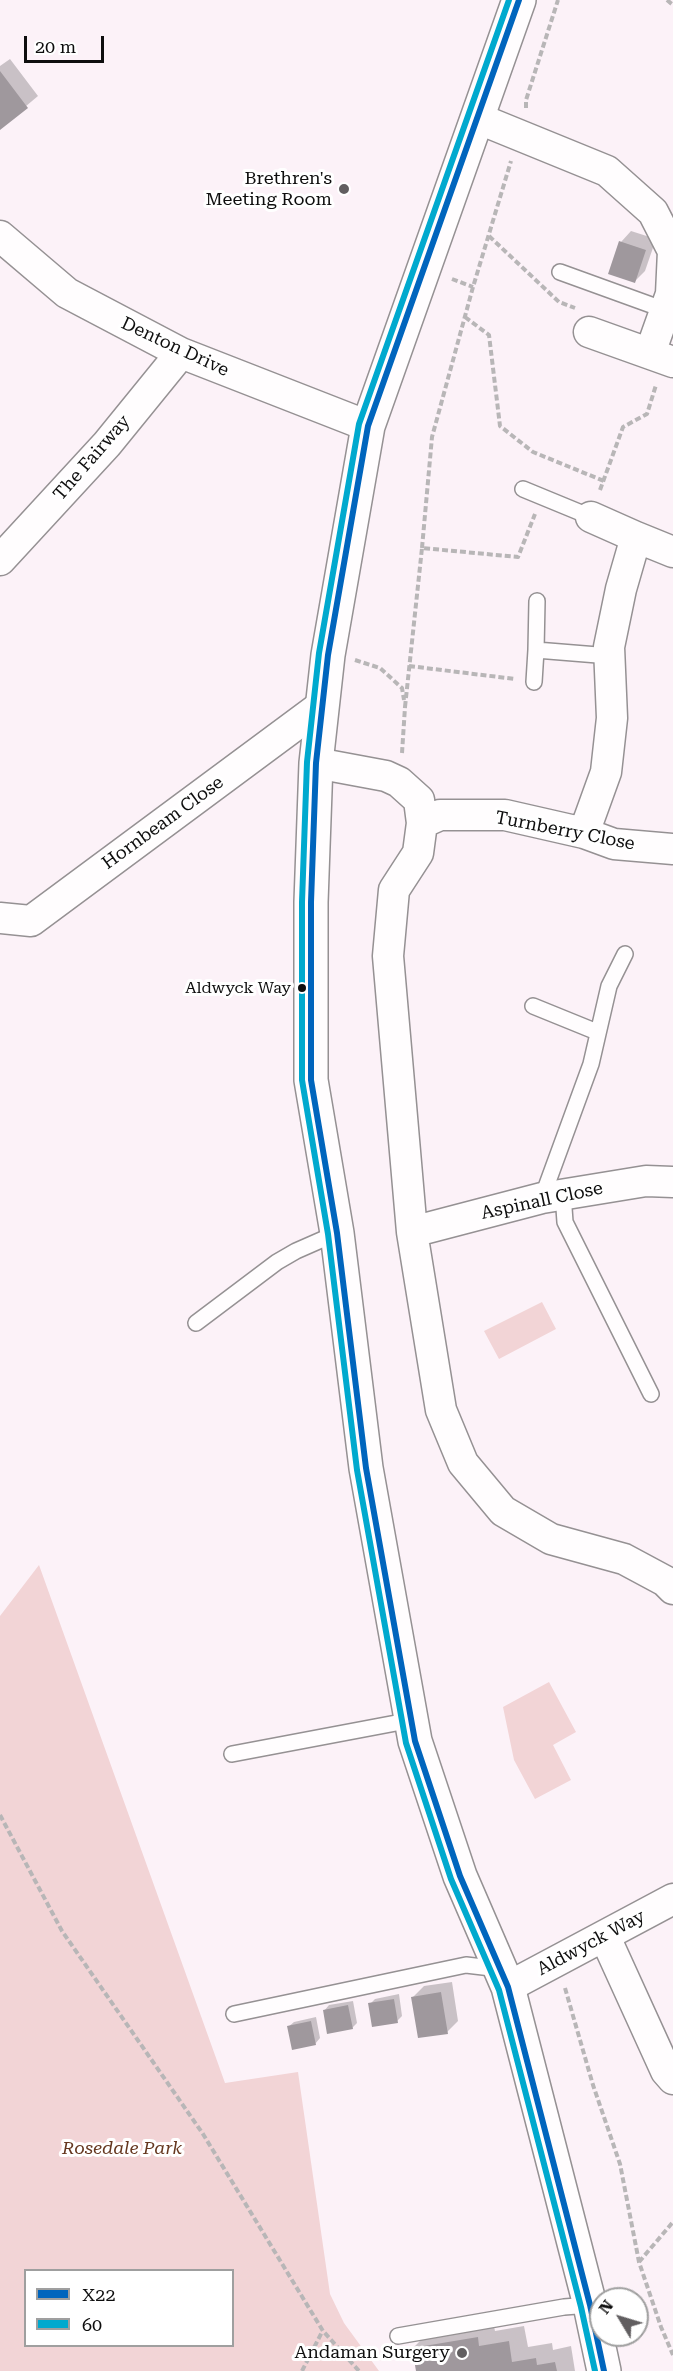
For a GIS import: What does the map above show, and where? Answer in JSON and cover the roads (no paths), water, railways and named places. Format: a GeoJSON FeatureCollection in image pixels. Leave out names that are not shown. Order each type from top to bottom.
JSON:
{"type":"FeatureCollection","features":[{"type":"Feature","properties":{"kind":"street"},"geometry":{"type":"LineString","coordinates":[[519,0],[369,426],[321,706],[316,763],[311,902],[311,1080],[337,1233],[366,1468],[415,1742],[460,1876],[504,1978],[589,2301]]}},
{"type":"Feature","properties":{"kind":"street"},"geometry":{"type":"LineString","coordinates":[[477,118],[607,171],[653,212],[673,252],[670,294],[665,310],[663,358],[589,332]]}},
{"type":"Feature","properties":{"kind":"street","name":"Denton Drive"},"geometry":{"type":"LineString","coordinates":[[0,236],[67,293],[181,353],[369,426]]}},
{"type":"Feature","properties":{"kind":"street","name":"The Fairway"},"geometry":{"type":"LineString","coordinates":[[0,560],[107,444],[181,353]]}},
{"type":"Feature","properties":{"kind":"street"},"geometry":{"type":"LineString","coordinates":[[591,517],[673,552]]}},
{"type":"Feature","properties":{"kind":"street"},"geometry":{"type":"LineString","coordinates":[[584,833],[606,772],[612,718],[609,647],[621,589],[636,537]]}},
{"type":"Feature","properties":{"kind":"street","name":"Hornbeam Close"},"geometry":{"type":"LineString","coordinates":[[0,918],[31,921],[321,706]]}},
{"type":"Feature","properties":{"kind":"street"},"geometry":{"type":"LineString","coordinates":[[316,763],[386,776],[399,782],[419,800],[422,823],[418,853],[394,890],[388,956],[412,1232],[441,1410],[463,1462],[504,1510],[551,1539],[624,1559],[665,1581],[673,1589]]}},
{"type":"Feature","properties":{"kind":"street","name":"Turnberry Close"},"geometry":{"type":"LineString","coordinates":[[422,823],[440,814],[505,815],[584,833],[614,844],[673,849]]}},
{"type":"Feature","properties":{"kind":"street","name":"Aspinall Close"},"geometry":{"type":"LineString","coordinates":[[412,1232],[553,1196],[646,1181],[673,1182]]}},
{"type":"Feature","properties":{"kind":"street","name":"Aldwyck Way"},"geometry":{"type":"LineString","coordinates":[[504,1978],[554,1963],[673,1899]]}},
{"type":"Feature","properties":{"kind":"street"},"geometry":{"type":"LineString","coordinates":[[605,1937],[666,2071],[673,2079]]}},
{"type":"Feature","properties":{"kind":"street"},"geometry":{"type":"LineString","coordinates":[[599,2347],[604,2371]]}},
{"type":"Feature","properties":{"kind":"lane"},"geometry":{"type":"LineString","coordinates":[[560,272],[665,310]]}},
{"type":"Feature","properties":{"kind":"lane"},"geometry":{"type":"LineString","coordinates":[[523,489],[591,517]]}},
{"type":"Feature","properties":{"kind":"lane"},"geometry":{"type":"LineString","coordinates":[[534,682],[537,601]]}},
{"type":"Feature","properties":{"kind":"lane"},"geometry":{"type":"LineString","coordinates":[[536,650],[610,656]]}},
{"type":"Feature","properties":{"kind":"lane"},"geometry":{"type":"LineString","coordinates":[[625,954],[609,986],[591,1064],[553,1196],[651,1394]]}},
{"type":"Feature","properties":{"kind":"lane"},"geometry":{"type":"LineString","coordinates":[[533,1006],[597,1032]]}},
{"type":"Feature","properties":{"kind":"lane"},"geometry":{"type":"LineString","coordinates":[[196,1323],[277,1262],[337,1233]]}},
{"type":"Feature","properties":{"kind":"lane"},"geometry":{"type":"LineString","coordinates":[[232,1754],[412,1720]]}},
{"type":"Feature","properties":{"kind":"lane"},"geometry":{"type":"LineString","coordinates":[[234,2014],[466,1965],[504,1978]]}},
{"type":"Feature","properties":{"kind":"lane"},"geometry":{"type":"LineString","coordinates":[[398,2336],[564,2307],[589,2305]]}},
{"type":"Feature","properties":{"kind":"place","name":"Brethren's Meeting Room"},"geometry":{"type":"Point","coordinates":[344,189]}},
{"type":"Feature","properties":{"kind":"place","name":"Aldwyck Way"},"geometry":{"type":"Point","coordinates":[302,988]}},
{"type":"Feature","properties":{"kind":"place","name":"Andaman Surgery"},"geometry":{"type":"Point","coordinates":[462,2353]}},
{"type":"Feature","properties":{"kind":"park label","name":"Rosedale Park"},"geometry":{"type":"Point","coordinates":[122,2149]}}]}
